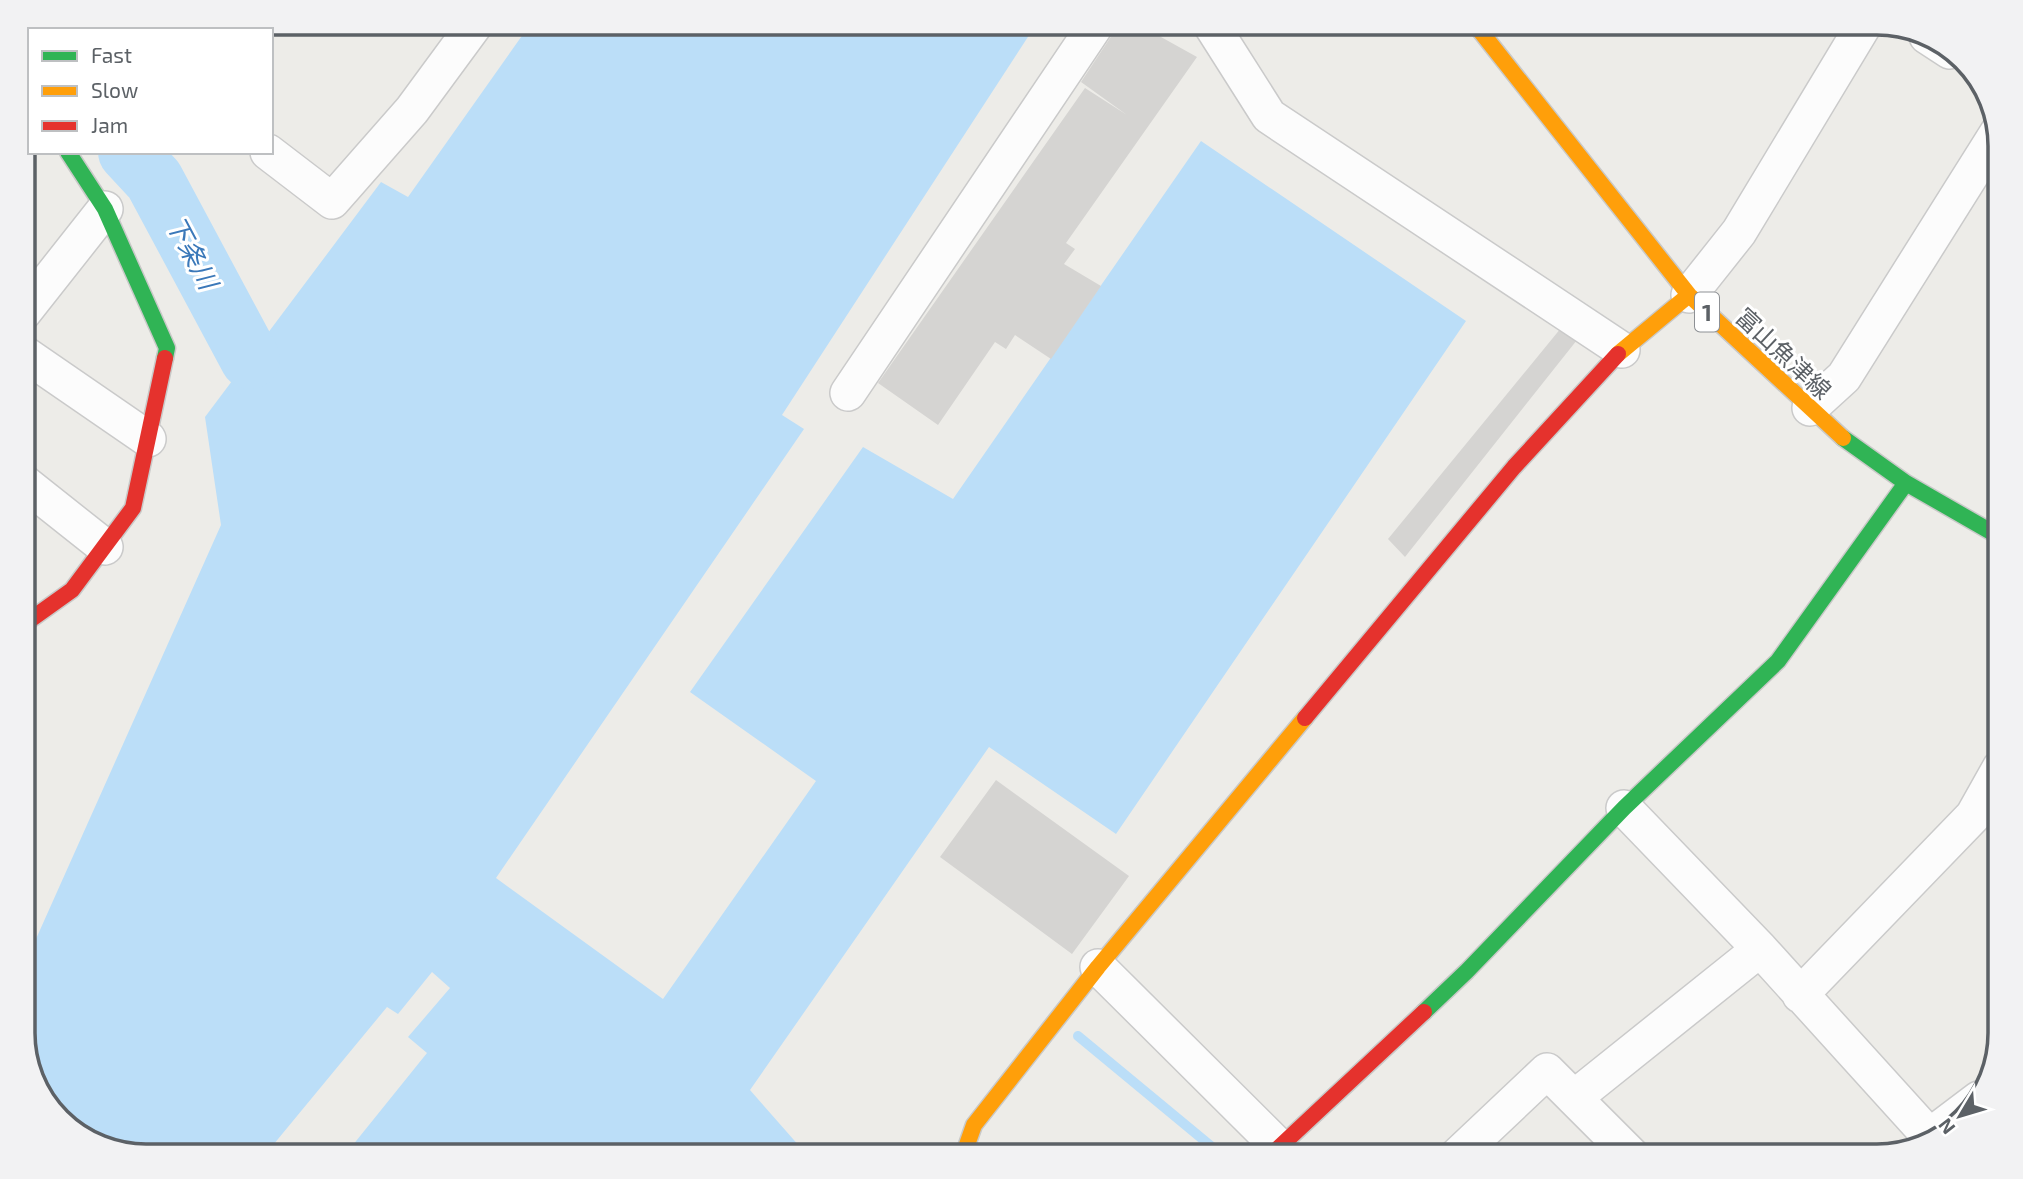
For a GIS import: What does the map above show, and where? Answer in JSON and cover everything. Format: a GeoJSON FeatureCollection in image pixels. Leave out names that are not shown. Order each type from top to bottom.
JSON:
{"type":"FeatureCollection","features":[{"type":"Feature","properties":{"kind":"street"},"geometry":{"type":"LineString","coordinates":[[271,154],[332,201],[412,110],[468,35]]}},
{"type":"Feature","properties":{"kind":"street"},"geometry":{"type":"LineString","coordinates":[[848,393],[1089,35]]}},
{"type":"Feature","properties":{"kind":"street"},"geometry":{"type":"LineString","coordinates":[[1218,35],[1269,116],[1622,349]]}},
{"type":"Feature","properties":{"kind":"street","name":"富山魚津線"},"geometry":{"type":"LineString","coordinates":[[1483,35],[1689,295],[1837,434],[1906,483],[1988,530]]}},
{"type":"Feature","properties":{"kind":"street"},"geometry":{"type":"LineString","coordinates":[[967,1144],[974,1125],[1098,967],[1514,467],[1622,349],[1689,295],[1739,233],[1858,35]]}},
{"type":"Feature","properties":{"kind":"street"},"geometry":{"type":"LineString","coordinates":[[1810,408],[1844,377],[1988,148]]}},
{"type":"Feature","properties":{"kind":"street"},"geometry":{"type":"LineString","coordinates":[[35,616],[72,590],[133,508],[167,348],[105,209],[69,154]]}},
{"type":"Feature","properties":{"kind":"street"},"geometry":{"type":"LineString","coordinates":[[35,298],[105,209]]}},
{"type":"Feature","properties":{"kind":"street"},"geometry":{"type":"LineString","coordinates":[[35,361],[148,439]]}},
{"type":"Feature","properties":{"kind":"street"},"geometry":{"type":"LineString","coordinates":[[1283,1144],[1467,971],[1624,807],[1778,661],[1906,483]]}},
{"type":"Feature","properties":{"kind":"street"},"geometry":{"type":"LineString","coordinates":[[35,492],[105,547]]}},
{"type":"Feature","properties":{"kind":"street"},"geometry":{"type":"LineString","coordinates":[[1800,995],[1973,816],[1988,789]]}},
{"type":"Feature","properties":{"kind":"street"},"geometry":{"type":"LineString","coordinates":[[1624,807],[1760,949],[1926,1133]]}},
{"type":"Feature","properties":{"kind":"street"},"geometry":{"type":"LineString","coordinates":[[1574,1098],[1760,949]]}},
{"type":"Feature","properties":{"kind":"street"},"geometry":{"type":"LineString","coordinates":[[1098,967],[1266,1144]]}},
{"type":"Feature","properties":{"kind":"street"},"geometry":{"type":"LineString","coordinates":[[1470,1144],[1547,1071],[1620,1144]]}},
{"type":"Feature","properties":{"kind":"water"},"geometry":{"type":"Polygon","coordinates":[[[523,35],[1029,35],[782,415],[804,429],[496,878],[663,999],[816,781],[690,692],[863,447],[953,499],[1201,141],[1466,321],[1116,834],[989,747],[750,1090],[797,1144],[354,1144],[427,1053],[408,1037],[450,988],[432,972],[398,1014],[387,1007],[274,1144],[146,1144],[103,1136],[67,1112],[43,1076],[35,1040],[35,941],[221,525],[205,417],[381,182],[408,197],[523,35]]]}},
{"type":"Feature","properties":{"kind":"building"},"geometry":{"type":"Polygon","coordinates":[[[1112,35],[1157,35],[1197,57],[1066,243],[1075,249],[1064,264],[1101,286],[1051,359],[1015,335],[1006,349],[995,342],[938,425],[878,383],[1085,88],[1127,115],[1081,82],[1112,35]]]}},
{"type":"Feature","properties":{"kind":"building"},"geometry":{"type":"Polygon","coordinates":[[[1561,328],[1577,340],[1405,557],[1388,539],[1561,328]]]}},
{"type":"Feature","properties":{"kind":"building"},"geometry":{"type":"Polygon","coordinates":[[[996,780],[1129,876],[1072,954],[940,857],[996,780]]]}},
{"type":"Feature","properties":{"kind":"waterway","name":"下条川"},"geometry":{"type":"LineString","coordinates":[[130,154],[154,180],[250,359]]}},
{"type":"Feature","properties":{"kind":"waterway"},"geometry":{"type":"LineString","coordinates":[[1078,1036],[1208,1144]]}},
{"type":"Feature","properties":{"kind":"traffic: fast"},"geometry":{"type":"LineString","coordinates":[[69,154],[105,209],[167,348],[165,358]]}},
{"type":"Feature","properties":{"kind":"traffic: fast"},"geometry":{"type":"LineString","coordinates":[[1843,438],[1906,483],[1988,530]]}},
{"type":"Feature","properties":{"kind":"traffic: fast"},"geometry":{"type":"LineString","coordinates":[[1424,1012],[1624,808],[1778,661],[1906,483]]}},
{"type":"Feature","properties":{"kind":"traffic: slow"},"geometry":{"type":"LineString","coordinates":[[1483,35],[1689,295],[1843,438]]}},
{"type":"Feature","properties":{"kind":"traffic: slow"},"geometry":{"type":"LineString","coordinates":[[1618,354],[1689,295]]}},
{"type":"Feature","properties":{"kind":"traffic: slow"},"geometry":{"type":"LineString","coordinates":[[967,1144],[974,1125],[1098,967],[1305,718]]}},
{"type":"Feature","properties":{"kind":"traffic: jam"},"geometry":{"type":"LineString","coordinates":[[1305,718],[1514,467],[1618,354]]}},
{"type":"Feature","properties":{"kind":"traffic: jam"},"geometry":{"type":"LineString","coordinates":[[35,616],[72,590],[133,508],[165,358]]}},
{"type":"Feature","properties":{"kind":"traffic: jam"},"geometry":{"type":"LineString","coordinates":[[1283,1144],[1424,1012]]}}]}
